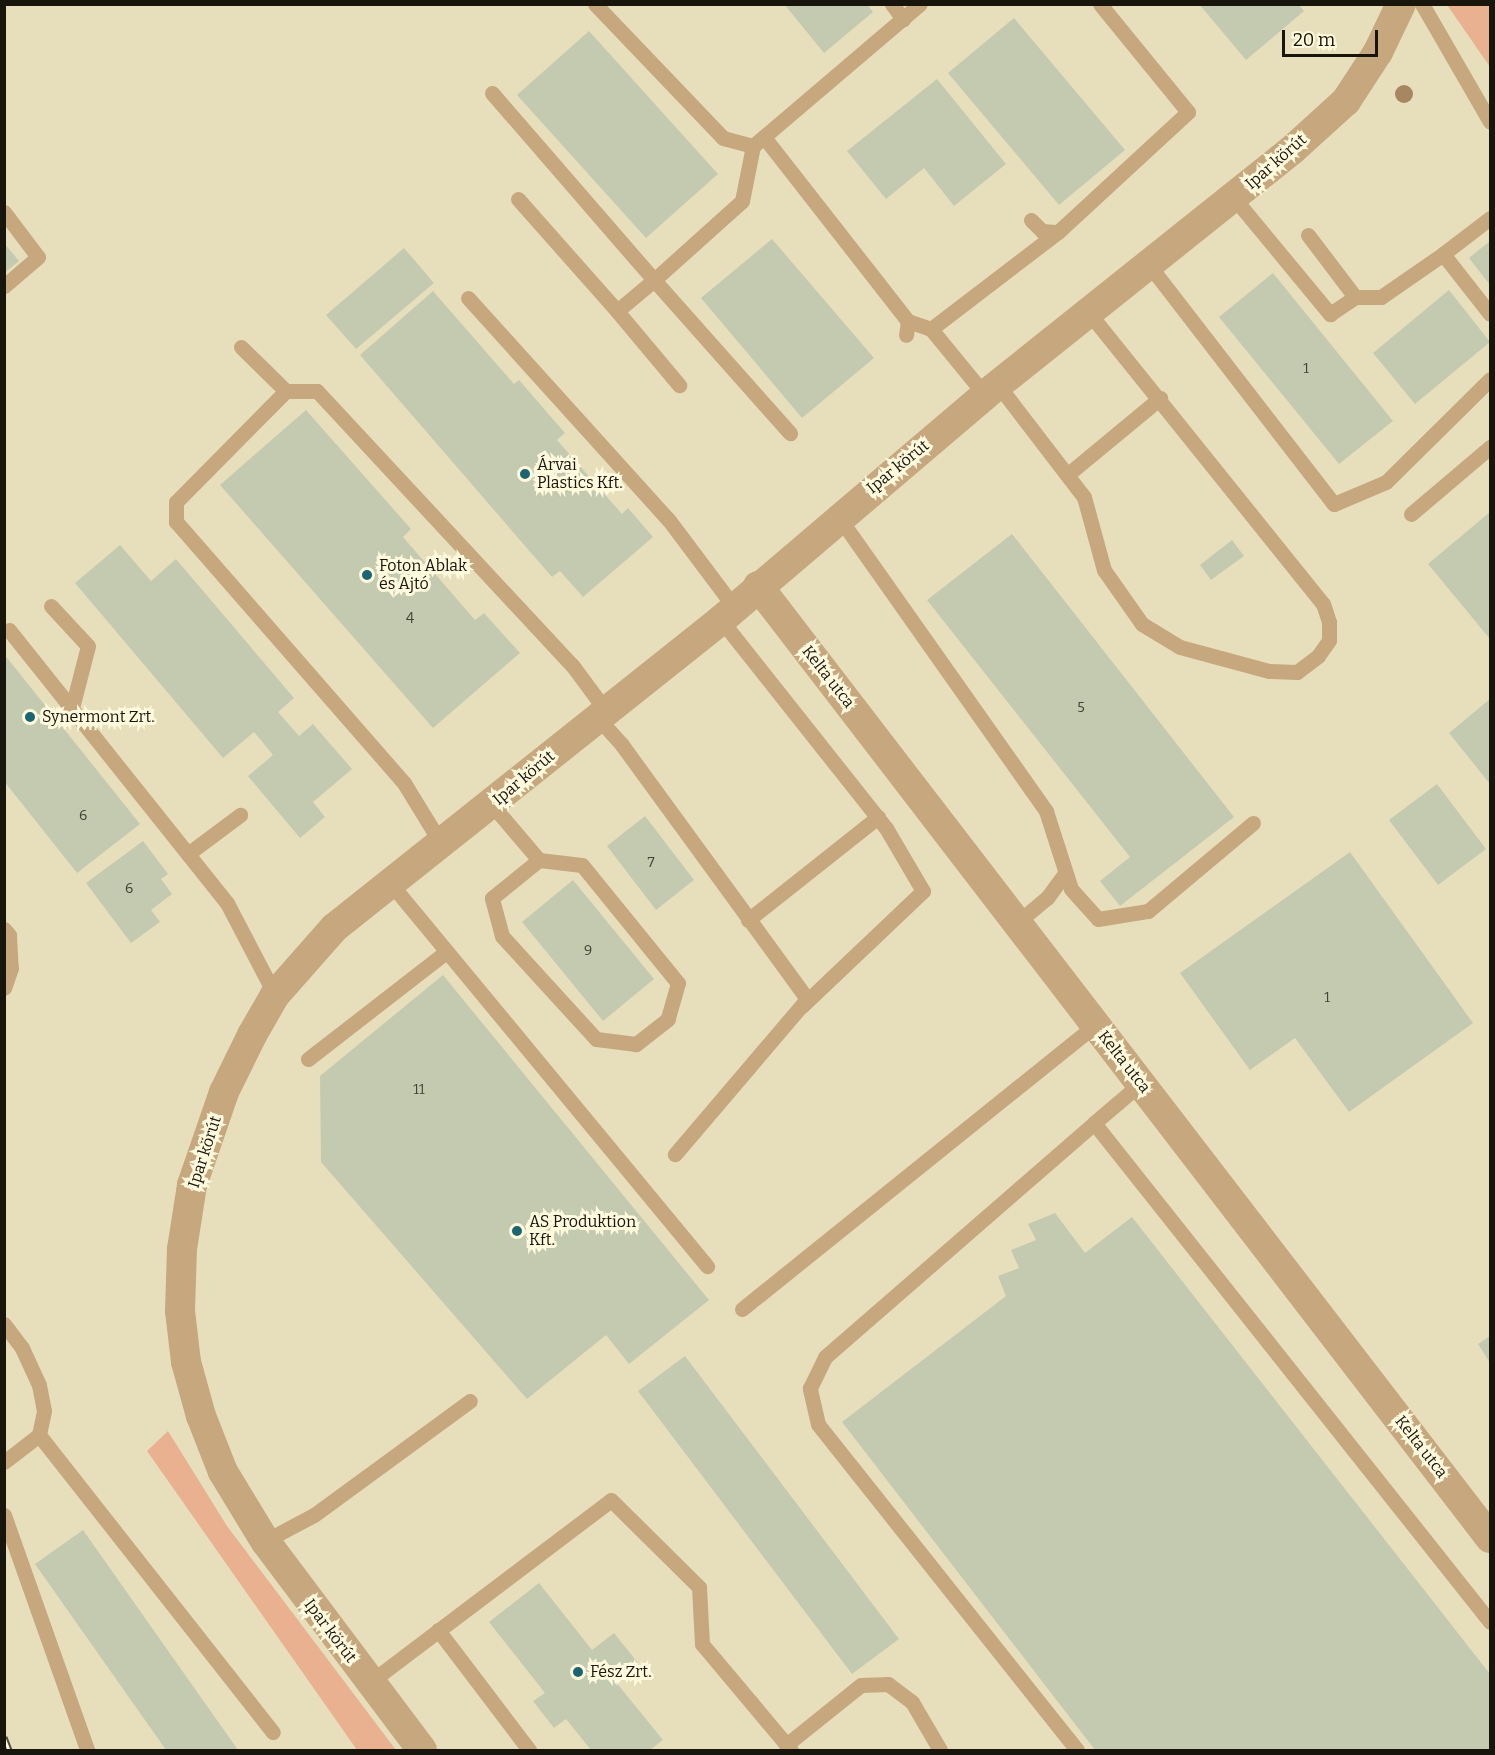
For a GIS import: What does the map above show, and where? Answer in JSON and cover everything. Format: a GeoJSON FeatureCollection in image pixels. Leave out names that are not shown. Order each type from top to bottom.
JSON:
{"type":"FeatureCollection","features":[{"type":"Feature","properties":{"kind":"street","name":"Ipar körút"},"geometry":{"type":"LineString","coordinates":[[422,1750],[369,1683],[265,1541],[223,1472],[201,1416],[186,1362],[180,1311],[182,1249],[192,1185],[224,1092],[275,995],[334,928],[492,805],[727,613],[838,516],[1088,312],[1234,198],[1346,101],[1378,52],[1401,4]]}},
{"type":"Feature","properties":{"kind":"street","name":"Kelta utca"},"geometry":{"type":"LineString","coordinates":[[758,586],[1491,1538]]}},
{"type":"Feature","properties":{"kind":"lane"},"geometry":{"type":"LineString","coordinates":[[596,4],[723,138],[758,141],[907,328],[931,329],[1058,232],[1188,112],[1100,4]]}},
{"type":"Feature","properties":{"kind":"lane"},"geometry":{"type":"LineString","coordinates":[[892,4],[903,19]]}},
{"type":"Feature","properties":{"kind":"lane"},"geometry":{"type":"LineString","coordinates":[[617,310],[742,201],[758,141],[920,4]]}},
{"type":"Feature","properties":{"kind":"lane"},"geometry":{"type":"LineString","coordinates":[[1422,4],[1491,122]]}},
{"type":"Feature","properties":{"kind":"lane"},"geometry":{"type":"LineString","coordinates":[[492,93],[790,433]]}},
{"type":"Feature","properties":{"kind":"lane"},"geometry":{"type":"LineString","coordinates":[[1234,198],[1330,314],[1355,297],[1381,297],[1491,218]]}},
{"type":"Feature","properties":{"kind":"lane"},"geometry":{"type":"LineString","coordinates":[[518,199],[617,310],[679,385]]}},
{"type":"Feature","properties":{"kind":"lane"},"geometry":{"type":"LineString","coordinates":[[4,212],[38,257],[4,286]]}},
{"type":"Feature","properties":{"kind":"lane"},"geometry":{"type":"LineString","coordinates":[[1031,220],[1042,231],[1058,232]]}},
{"type":"Feature","properties":{"kind":"lane"},"geometry":{"type":"LineString","coordinates":[[1308,236],[1355,297]]}},
{"type":"Feature","properties":{"kind":"lane"},"geometry":{"type":"LineString","coordinates":[[1443,254],[1491,314]]}},
{"type":"Feature","properties":{"kind":"lane"},"geometry":{"type":"LineString","coordinates":[[1149,265],[1334,504],[1386,482],[1491,379]]}},
{"type":"Feature","properties":{"kind":"lane"},"geometry":{"type":"LineString","coordinates":[[468,298],[668,519],[727,613],[878,817],[923,891],[800,1008]]}},
{"type":"Feature","properties":{"kind":"lane"},"geometry":{"type":"LineString","coordinates":[[931,329],[992,390],[1084,497],[1104,570],[1142,624],[1180,647],[1269,671],[1297,672],[1318,656],[1329,640],[1329,622],[1323,604],[1160,398],[1088,312]]}},
{"type":"Feature","properties":{"kind":"lane"},"geometry":{"type":"LineString","coordinates":[[241,347],[286,391],[317,391],[572,665],[622,745],[807,999],[675,1154]]}},
{"type":"Feature","properties":{"kind":"lane"},"geometry":{"type":"LineString","coordinates":[[286,391],[176,501],[176,522],[404,783],[442,845]]}},
{"type":"Feature","properties":{"kind":"lane"},"geometry":{"type":"LineString","coordinates":[[1066,475],[1160,398]]}},
{"type":"Feature","properties":{"kind":"lane"},"geometry":{"type":"LineString","coordinates":[[1412,514],[1491,447]]}},
{"type":"Feature","properties":{"kind":"lane"},"geometry":{"type":"LineString","coordinates":[[838,516],[1046,812],[1064,874],[1071,889],[1098,919],[1148,911],[1253,823]]}},
{"type":"Feature","properties":{"kind":"lane"},"geometry":{"type":"LineString","coordinates":[[51,606],[88,646],[72,708]]}},
{"type":"Feature","properties":{"kind":"lane"},"geometry":{"type":"LineString","coordinates":[[9,630],[227,903],[275,995]]}},
{"type":"Feature","properties":{"kind":"lane"},"geometry":{"type":"LineString","coordinates":[[492,805],[539,860],[582,865],[678,983],[668,1019],[636,1044],[596,1040],[502,936],[492,898],[539,860]]}},
{"type":"Feature","properties":{"kind":"lane"},"geometry":{"type":"LineString","coordinates":[[189,853],[240,815]]}},
{"type":"Feature","properties":{"kind":"lane"},"geometry":{"type":"LineString","coordinates":[[748,920],[878,817]]}},
{"type":"Feature","properties":{"kind":"lane"},"geometry":{"type":"LineString","coordinates":[[1018,922],[1047,898],[1064,874]]}},
{"type":"Feature","properties":{"kind":"lane"},"geometry":{"type":"LineString","coordinates":[[391,884],[708,1266]]}},
{"type":"Feature","properties":{"kind":"lane"},"geometry":{"type":"LineString","coordinates":[[4,929],[9,935],[11,968],[4,988]]}},
{"type":"Feature","properties":{"kind":"lane"},"geometry":{"type":"LineString","coordinates":[[308,1059],[446,952]]}},
{"type":"Feature","properties":{"kind":"lane"},"geometry":{"type":"LineString","coordinates":[[741,1309],[1095,1025]]}},
{"type":"Feature","properties":{"kind":"lane"},"geometry":{"type":"LineString","coordinates":[[1077,1750],[818,1424],[810,1388],[825,1357],[1141,1083]]}},
{"type":"Feature","properties":{"kind":"lane"},"geometry":{"type":"LineString","coordinates":[[1094,1123],[1491,1622]]}},
{"type":"Feature","properties":{"kind":"lane"},"geometry":{"type":"LineString","coordinates":[[4,1324],[22,1348],[39,1385],[44,1411],[39,1435],[4,1462]]}},
{"type":"Feature","properties":{"kind":"lane"},"geometry":{"type":"LineString","coordinates":[[265,1541],[314,1515],[470,1401]]}},
{"type":"Feature","properties":{"kind":"lane"},"geometry":{"type":"LineString","coordinates":[[39,1435],[273,1732]]}},
{"type":"Feature","properties":{"kind":"lane"},"geometry":{"type":"LineString","coordinates":[[369,1683],[611,1500],[699,1587],[702,1644],[789,1748],[861,1685],[888,1684],[912,1702],[940,1750]]}},
{"type":"Feature","properties":{"kind":"lane"},"geometry":{"type":"LineString","coordinates":[[4,1515],[87,1750]]}},
{"type":"Feature","properties":{"kind":"lane"},"geometry":{"type":"LineString","coordinates":[[438,1630],[529,1750]]}},
{"type":"Feature","properties":{"kind":"shaded area"},"geometry":{"type":"Polygon","coordinates":[[[5,5],[1447,5],[1490,67],[1490,1750],[5,1750],[5,5]]]}},
{"type":"Feature","properties":{"kind":"shaded area"},"geometry":{"type":"Polygon","coordinates":[[[1447,5],[1490,5],[1490,67],[1447,5]]]}},
{"type":"Feature","properties":{"kind":"shaded area"},"geometry":{"type":"Polygon","coordinates":[[[168,1431],[227,1526],[396,1750],[357,1750],[147,1451],[168,1431]]]}},
{"type":"Feature","properties":{"kind":"building"},"geometry":{"type":"Polygon","coordinates":[[[784,4],[867,4],[873,12],[824,53],[784,4]]]}},
{"type":"Feature","properties":{"kind":"building"},"geometry":{"type":"Polygon","coordinates":[[[1199,4],[1298,4],[1304,11],[1246,60],[1199,4]]]}},
{"type":"Feature","properties":{"kind":"building"},"geometry":{"type":"Polygon","coordinates":[[[1014,18],[1125,150],[1059,205],[948,73],[1014,18]]]}},
{"type":"Feature","properties":{"kind":"building"},"geometry":{"type":"Polygon","coordinates":[[[589,31],[718,174],[646,238],[517,95],[589,31]]]}},
{"type":"Feature","properties":{"kind":"building"},"geometry":{"type":"Polygon","coordinates":[[[937,79],[1006,164],[954,206],[924,168],[886,199],[847,151],[937,79]]]}},
{"type":"Feature","properties":{"kind":"building"},"geometry":{"type":"Polygon","coordinates":[[[772,239],[874,358],[802,418],[701,298],[772,239]]]}},
{"type":"Feature","properties":{"kind":"building"},"geometry":{"type":"Polygon","coordinates":[[[1490,241],[1490,285],[1469,258],[1490,241]]]}},
{"type":"Feature","properties":{"kind":"building"},"geometry":{"type":"Polygon","coordinates":[[[4,243],[19,261],[4,273],[4,243]]]}},
{"type":"Feature","properties":{"kind":"building"},"geometry":{"type":"Polygon","coordinates":[[[404,248],[434,283],[356,349],[326,315],[404,248]]]}},
{"type":"Feature","properties":{"kind":"building"},"geometry":{"type":"Polygon","coordinates":[[[1273,273],[1393,421],[1339,464],[1219,317],[1273,273]]]}},
{"type":"Feature","properties":{"kind":"building"},"geometry":{"type":"Polygon","coordinates":[[[1449,290],[1490,342],[1415,404],[1373,353],[1449,290]]]}},
{"type":"Feature","properties":{"kind":"building","name":"Árvai Plastics Kft."},"geometry":{"type":"Polygon","coordinates":[[[433,291],[514,384],[519,380],[565,433],[557,440],[622,514],[628,508],[653,537],[583,597],[560,571],[552,577],[360,355],[433,291]]]}},
{"type":"Feature","properties":{"kind":"building","name":"Foton Ablak és Ajtó"},"geometry":{"type":"Polygon","coordinates":[[[306,410],[411,529],[403,537],[475,620],[484,613],[520,653],[433,728],[220,485],[306,410]]]}},
{"type":"Feature","properties":{"kind":"building"},"geometry":{"type":"Polygon","coordinates":[[[1490,512],[1490,639],[1428,564],[1490,512]]]}},
{"type":"Feature","properties":{"kind":"building"},"geometry":{"type":"Polygon","coordinates":[[[1012,534],[1234,817],[1120,906],[1100,881],[1130,857],[927,600],[1012,534]]]}},
{"type":"Feature","properties":{"kind":"building"},"geometry":{"type":"Polygon","coordinates":[[[1232,540],[1244,556],[1211,580],[1200,565],[1232,540]]]}},
{"type":"Feature","properties":{"kind":"building"},"geometry":{"type":"Polygon","coordinates":[[[120,545],[151,581],[176,559],[294,698],[278,712],[299,736],[313,724],[352,769],[313,802],[325,817],[300,838],[248,776],[273,755],[254,732],[223,758],[75,583],[120,545]]]}},
{"type":"Feature","properties":{"kind":"building","name":"Synermont Zrt."},"geometry":{"type":"Polygon","coordinates":[[[4,654],[140,824],[77,873],[4,781],[4,654]]]}},
{"type":"Feature","properties":{"kind":"building"},"geometry":{"type":"Polygon","coordinates":[[[1490,699],[1490,784],[1449,733],[1490,699]]]}},
{"type":"Feature","properties":{"kind":"building"},"geometry":{"type":"Polygon","coordinates":[[[1437,784],[1486,849],[1438,885],[1389,820],[1437,784]]]}},
{"type":"Feature","properties":{"kind":"building"},"geometry":{"type":"Polygon","coordinates":[[[645,816],[694,880],[656,910],[607,846],[645,816]]]}},
{"type":"Feature","properties":{"kind":"building"},"geometry":{"type":"Polygon","coordinates":[[[143,841],[168,874],[161,879],[172,894],[151,910],[160,922],[131,943],[86,883],[143,841]]]}},
{"type":"Feature","properties":{"kind":"building"},"geometry":{"type":"Polygon","coordinates":[[[1350,852],[1473,1023],[1349,1112],[1295,1038],[1250,1070],[1180,973],[1350,852]]]}},
{"type":"Feature","properties":{"kind":"building"},"geometry":{"type":"Polygon","coordinates":[[[573,880],[654,979],[603,1021],[522,922],[573,880]]]}},
{"type":"Feature","properties":{"kind":"building","name":"AS Produktion Kft."},"geometry":{"type":"Polygon","coordinates":[[[443,975],[709,1300],[629,1364],[606,1335],[527,1399],[321,1162],[320,1076],[443,975]]]}},
{"type":"Feature","properties":{"kind":"building"},"geometry":{"type":"Polygon","coordinates":[[[1055,1213],[1085,1253],[1132,1217],[1490,1674],[1490,1750],[1095,1750],[842,1422],[1006,1296],[998,1276],[1019,1268],[1011,1250],[1036,1240],[1028,1224],[1055,1213]]]}},
{"type":"Feature","properties":{"kind":"building"},"geometry":{"type":"Polygon","coordinates":[[[1490,1336],[1490,1363],[1478,1344],[1490,1336]]]}},
{"type":"Feature","properties":{"kind":"building"},"geometry":{"type":"Polygon","coordinates":[[[685,1356],[899,1639],[852,1674],[638,1391],[685,1356]]]}},
{"type":"Feature","properties":{"kind":"building"},"geometry":{"type":"Polygon","coordinates":[[[83,1530],[238,1750],[166,1750],[35,1564],[83,1530]]]}},
{"type":"Feature","properties":{"kind":"building","name":"Fész Zrt."},"geometry":{"type":"Polygon","coordinates":[[[539,1583],[592,1650],[614,1633],[638,1663],[615,1681],[663,1740],[650,1750],[591,1750],[566,1719],[554,1728],[533,1701],[545,1693],[489,1622],[539,1583]]]}},
{"type":"Feature","properties":{"kind":"railway"},"geometry":{"type":"LineString","coordinates":[[4,1737],[9,1750]]}},
{"type":"Feature","properties":{"kind":"place","name":"Árvai Plastics Kft."},"geometry":{"type":"Point","coordinates":[525,474]}},
{"type":"Feature","properties":{"kind":"place","name":"Foton Ablak és Ajtó"},"geometry":{"type":"Point","coordinates":[367,575]}},
{"type":"Feature","properties":{"kind":"place","name":"Synermont Zrt."},"geometry":{"type":"Point","coordinates":[30,717]}},
{"type":"Feature","properties":{"kind":"place","name":"AS Produktion Kft."},"geometry":{"type":"Point","coordinates":[517,1231]}},
{"type":"Feature","properties":{"kind":"place","name":"Fész Zrt."},"geometry":{"type":"Point","coordinates":[578,1672]}}]}
